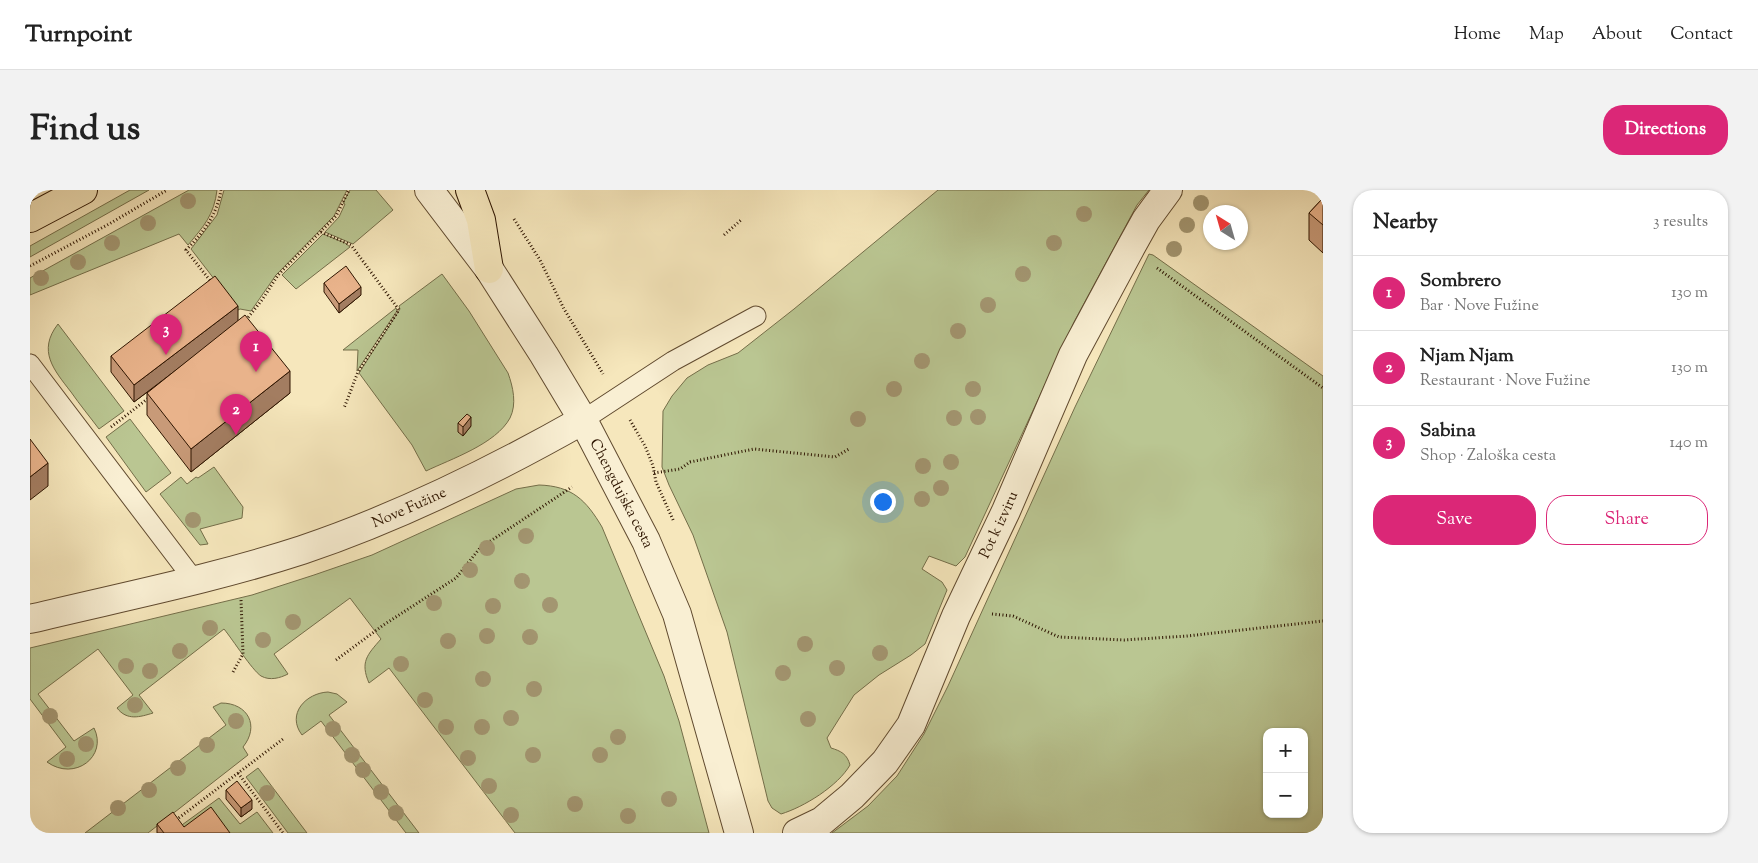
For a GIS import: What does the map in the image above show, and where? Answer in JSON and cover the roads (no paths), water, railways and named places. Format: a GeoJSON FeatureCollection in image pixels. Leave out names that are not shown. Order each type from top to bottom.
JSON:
{"type":"FeatureCollection","features":[{"type":"Feature","properties":{"kind":"main road"},"geometry":{"type":"LineString","coordinates":[[30,218],[82,190]]}},
{"type":"Feature","properties":{"kind":"main road"},"geometry":{"type":"LineString","coordinates":[[470,190],[481,220],[489,269]]}},
{"type":"Feature","properties":{"kind":"street","name":"Chengdujska cesta"},"geometry":{"type":"LineString","coordinates":[[429,190],[489,269],[583,420],[646,541],[677,614],[739,833]]}},
{"type":"Feature","properties":{"kind":"street","name":"Pot k izviru"},"geometry":{"type":"LineString","coordinates":[[797,833],[822,821],[852,796],[885,762],[911,725],[956,616],[1006,511],[1073,354],[1146,220],[1168,190]]}},
{"type":"Feature","properties":{"kind":"street","name":"Nove Fužine"},"geometry":{"type":"LineString","coordinates":[[30,618],[194,580],[301,550],[392,516],[499,466],[583,420]]}},
{"type":"Feature","properties":{"kind":"lane","name":"Nove Fužine"},"geometry":{"type":"LineString","coordinates":[[583,420],[681,356],[756,316]]}},
{"type":"Feature","properties":{"kind":"lane"},"geometry":{"type":"LineString","coordinates":[[30,364],[194,580]]}},
{"type":"Feature","properties":{"kind":"place","name":"Sabina"},"geometry":{"type":"Point","coordinates":[166,355]}},
{"type":"Feature","properties":{"kind":"place","name":"Sombrero"},"geometry":{"type":"Point","coordinates":[256,372]}},
{"type":"Feature","properties":{"kind":"place","name":"Njam Njam"},"geometry":{"type":"Point","coordinates":[236,435]}}]}
